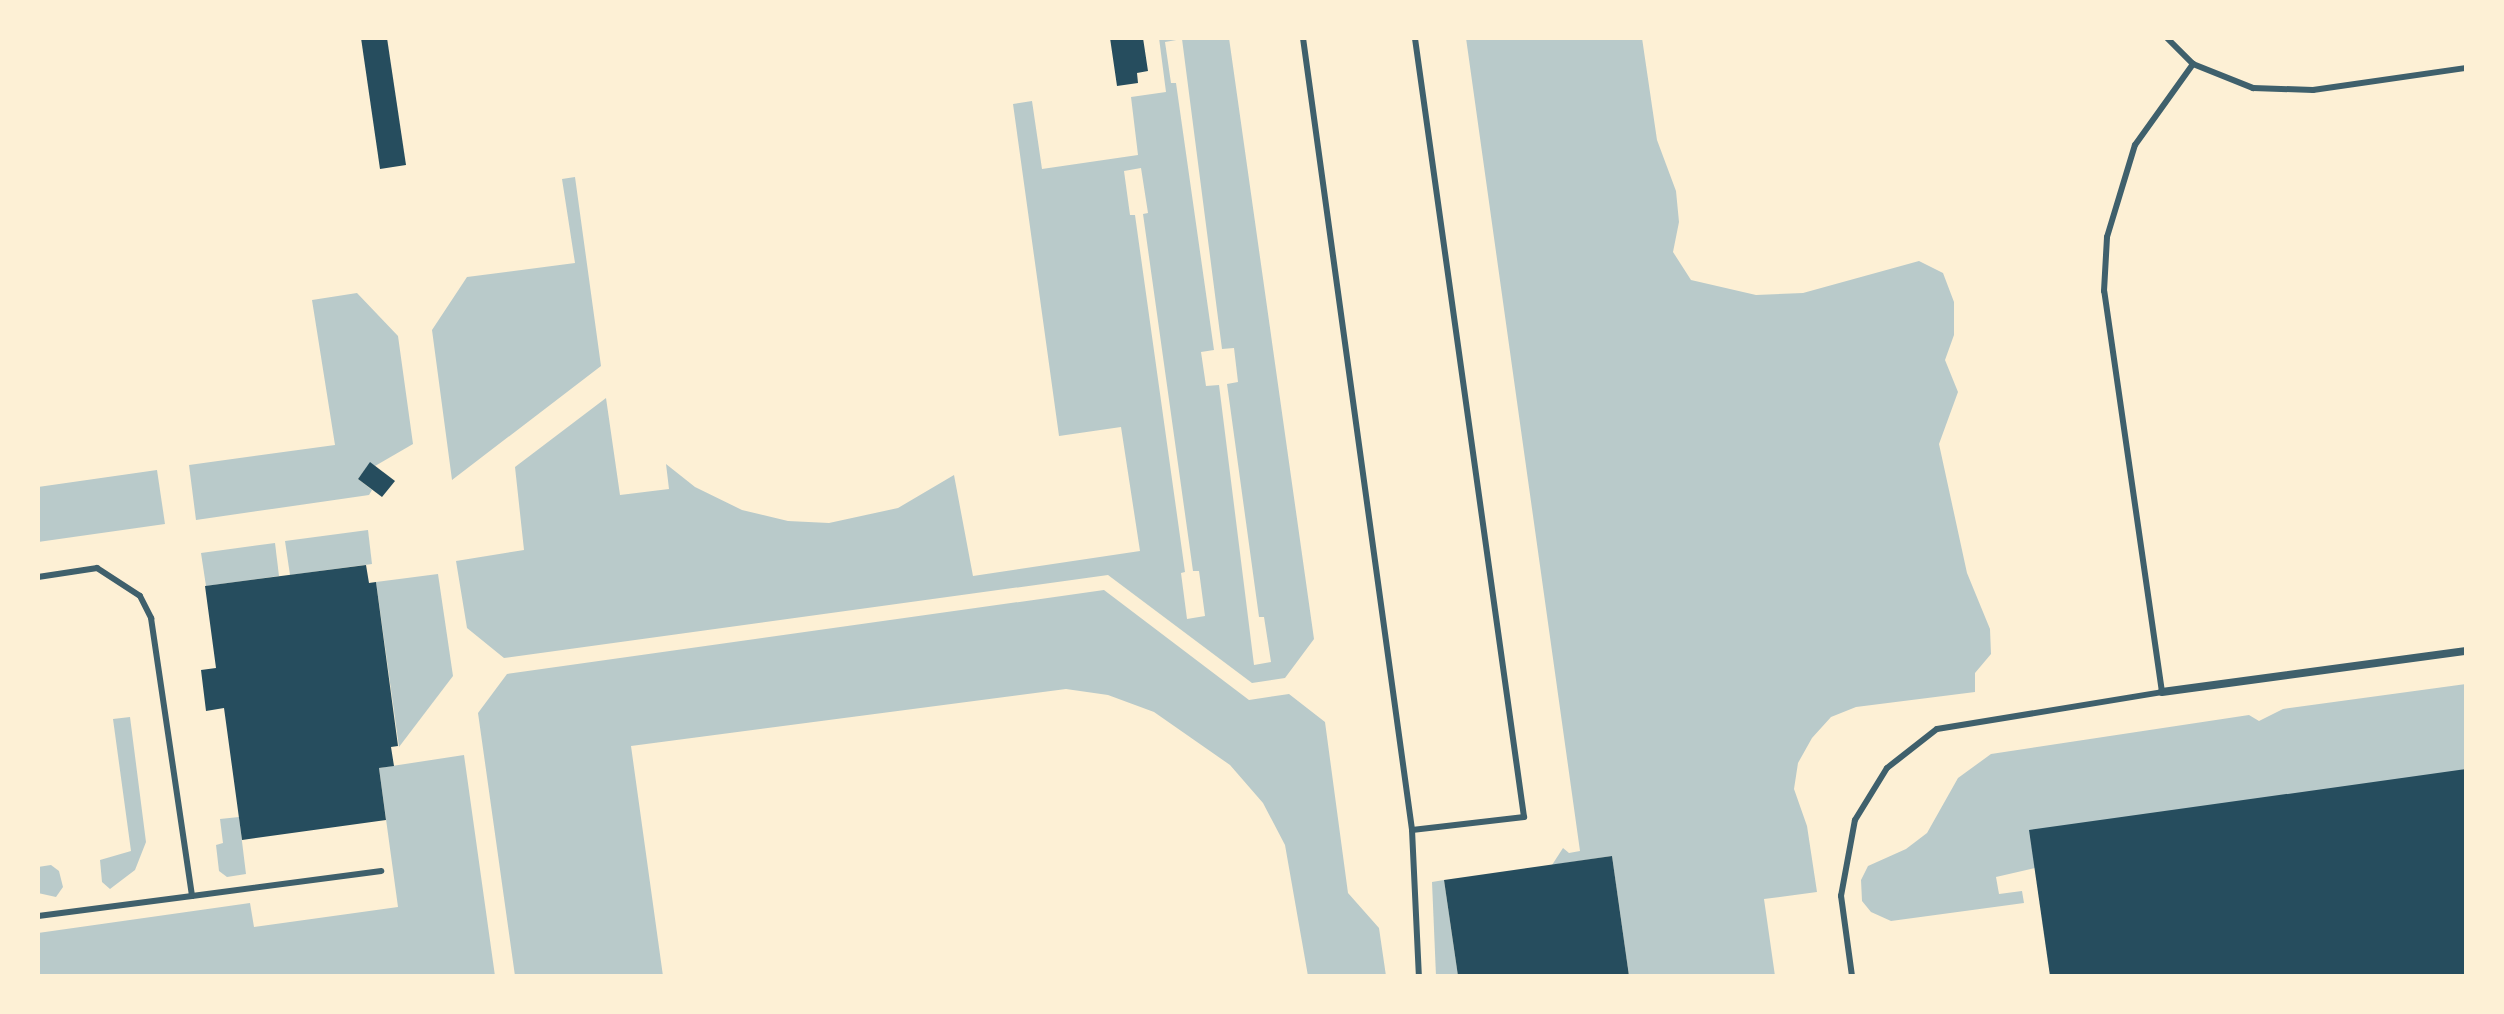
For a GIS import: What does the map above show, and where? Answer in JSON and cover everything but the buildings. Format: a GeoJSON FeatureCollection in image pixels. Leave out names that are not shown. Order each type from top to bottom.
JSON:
{"type":"FeatureCollection","features":[{"type":"Feature","properties":{"kind":"street"},"geometry":{"type":"LineString","coordinates":[[2162,692],[2466,651]]}},
{"type":"Feature","properties":{"kind":"lane"},"geometry":{"type":"LineString","coordinates":[[1303,38],[1412,830],[1419,976]]}},
{"type":"Feature","properties":{"kind":"lane"},"geometry":{"type":"LineString","coordinates":[[1412,830],[1524,817],[1415,38]]}},
{"type":"Feature","properties":{"kind":"lane"},"geometry":{"type":"LineString","coordinates":[[2167,38],[2193,64],[2253,88],[2313,90],[2466,68]]}},
{"type":"Feature","properties":{"kind":"lane"},"geometry":{"type":"LineString","coordinates":[[1852,976],[1841,896],[1855,820],[1887,768],[1937,729],[2162,692],[2105,278],[2107,237],[2135,145],[2193,64]]}},
{"type":"Feature","properties":{"kind":"lane"},"geometry":{"type":"LineString","coordinates":[[38,577],[97,568],[140,596],[151,618],[192,896]]}},
{"type":"Feature","properties":{"kind":"lane"},"geometry":{"type":"LineString","coordinates":[[38,916],[381,871]]}},
{"type":"Feature","properties":{"kind":"shaded area"},"geometry":{"type":"Polygon","coordinates":[[[1159,38],[1229,38],[1314,639],[1285,678],[1252,683],[1108,575],[504,658],[467,628],[456,561],[524,550],[515,467],[606,398],[620,495],[669,489],[666,464],[695,487],[742,510],[788,521],[829,523],[898,508],[954,475],[973,576],[1140,551],[1121,427],[1059,436],[1013,104],[1032,101],[1042,169],[1138,155],[1131,97],[1166,92],[1159,38]],[[1182,39],[1165,42],[1171,83],[1176,83],[1214,350],[1201,352],[1206,386],[1219,385],[1254,665],[1271,662],[1264,617],[1259,617],[1227,384],[1238,382],[1234,348],[1222,349],[1182,39]],[[1141,168],[1124,171],[1130,215],[1135,215],[1185,572],[1181,573],[1187,619],[1205,616],[1199,571],[1193,571],[1143,214],[1148,213],[1141,168]]]}},
{"type":"Feature","properties":{"kind":"shaded area"},"geometry":{"type":"Polygon","coordinates":[[[1466,38],[1642,38],[1657,140],[1676,191],[1679,222],[1673,252],[1691,280],[1756,295],[1803,293],[1919,261],[1943,273],[1954,302],[1954,335],[1945,360],[1958,392],[1939,444],[1967,573],[1990,629],[1991,654],[1975,673],[1975,692],[1856,707],[1831,717],[1812,738],[1798,763],[1794,789],[1807,826],[1817,892],[1764,899],[1775,976],[1629,976],[1612,856],[1552,865],[1563,848],[1569,853],[1580,851],[1466,38]]]}},
{"type":"Feature","properties":{"kind":"shaded area"},"geometry":{"type":"Polygon","coordinates":[[[575,177],[601,366],[452,480],[432,330],[467,277],[575,263],[562,179],[575,177]]]}},
{"type":"Feature","properties":{"kind":"shaded area"},"geometry":{"type":"Polygon","coordinates":[[[357,293],[398,336],[413,444],[375,466],[370,463],[358,479],[372,490],[369,495],[196,520],[189,465],[335,445],[312,300],[357,293]]]}},
{"type":"Feature","properties":{"kind":"shaded area"},"geometry":{"type":"Polygon","coordinates":[[[157,470],[165,524],[38,542],[38,487],[157,470]]]}},
{"type":"Feature","properties":{"kind":"shaded area"},"geometry":{"type":"Polygon","coordinates":[[[368,530],[372,564],[290,575],[285,541],[368,530]]]}},
{"type":"Feature","properties":{"kind":"shaded area"},"geometry":{"type":"Polygon","coordinates":[[[275,543],[279,576],[206,586],[201,553],[275,543]]]}},
{"type":"Feature","properties":{"kind":"shaded area"},"geometry":{"type":"Polygon","coordinates":[[[438,574],[453,676],[399,747],[376,582],[438,574]]]}},
{"type":"Feature","properties":{"kind":"shaded area"},"geometry":{"type":"Polygon","coordinates":[[[1104,590],[1249,700],[1289,694],[1325,722],[1348,893],[1379,928],[1386,976],[1308,976],[1285,845],[1263,803],[1230,765],[1154,712],[1108,695],[1066,689],[631,746],[663,976],[515,976],[478,713],[507,674],[1104,590]]]}},
{"type":"Feature","properties":{"kind":"shaded area"},"geometry":{"type":"Polygon","coordinates":[[[2466,684],[2466,769],[1996,877],[1999,894],[2022,891],[2024,903],[1891,921],[1871,912],[1862,901],[1861,880],[1868,866],[1906,849],[1927,833],[1958,778],[1991,754],[2249,715],[2259,721],[2283,709],[2466,684]]]}},
{"type":"Feature","properties":{"kind":"shaded area"},"geometry":{"type":"Polygon","coordinates":[[[130,717],[146,842],[135,870],[110,889],[102,882],[100,860],[131,851],[113,719],[130,717]]]}},
{"type":"Feature","properties":{"kind":"shaded area"},"geometry":{"type":"Polygon","coordinates":[[[464,755],[495,976],[38,976],[38,933],[250,903],[254,927],[398,907],[379,768],[464,755]]]}},
{"type":"Feature","properties":{"kind":"shaded area"},"geometry":{"type":"Polygon","coordinates":[[[239,817],[246,874],[227,877],[219,871],[216,845],[223,843],[220,819],[239,817]]]}},
{"type":"Feature","properties":{"kind":"shaded area"},"geometry":{"type":"Polygon","coordinates":[[[51,865],[59,871],[63,887],[56,897],[38,893],[38,867],[51,865]]]}},
{"type":"Feature","properties":{"kind":"shaded area"},"geometry":{"type":"Polygon","coordinates":[[[1444,880],[1458,976],[1436,976],[1432,882],[1444,880]]]}}]}
